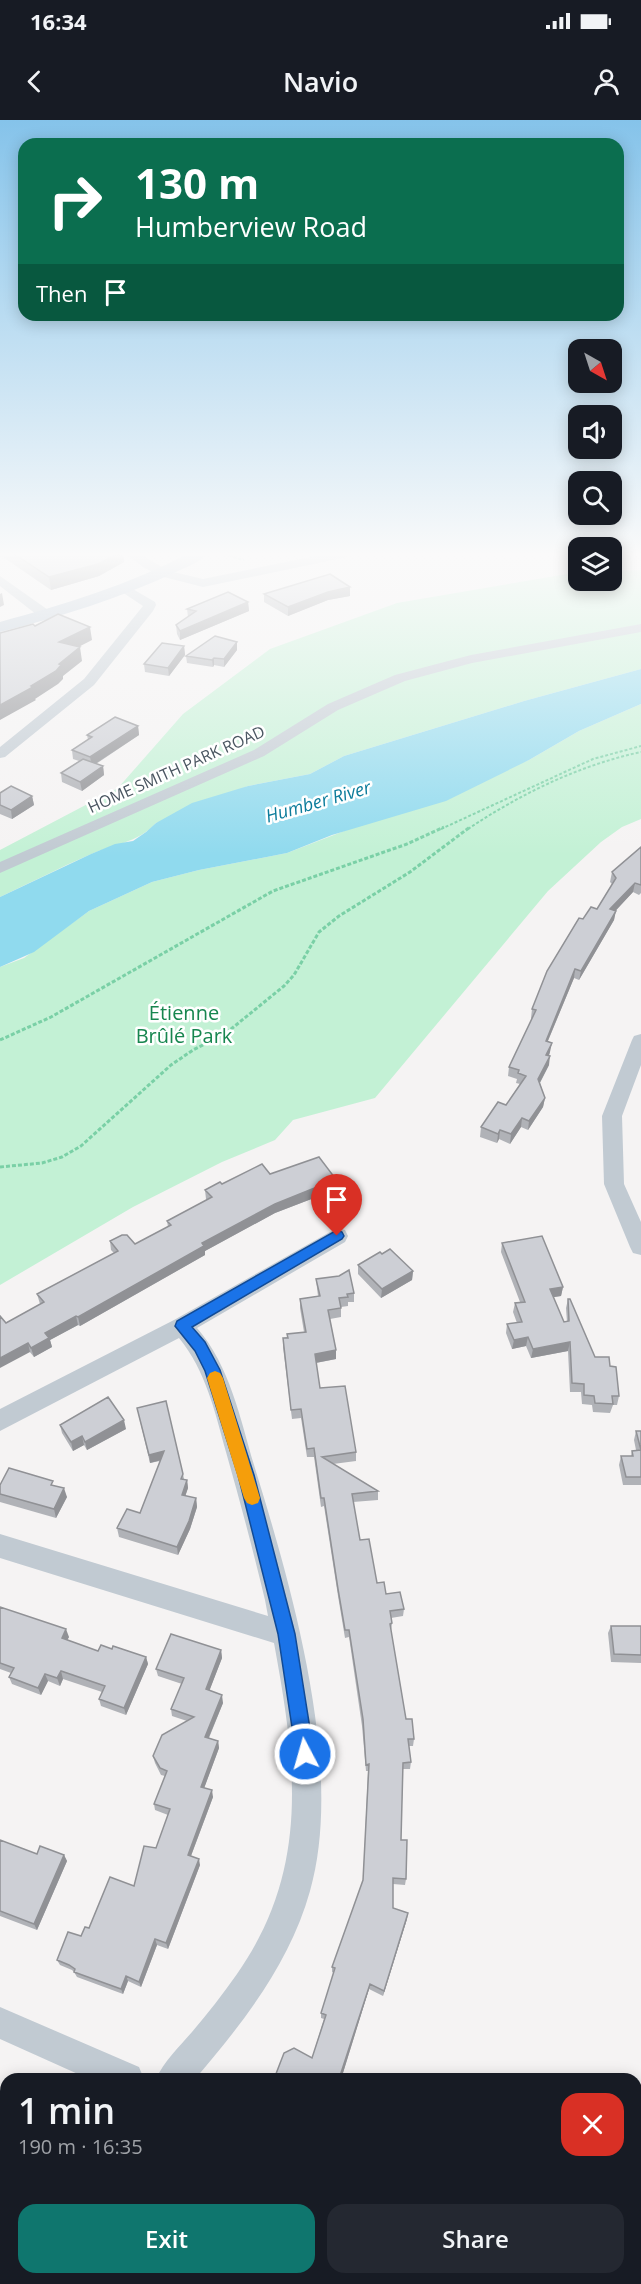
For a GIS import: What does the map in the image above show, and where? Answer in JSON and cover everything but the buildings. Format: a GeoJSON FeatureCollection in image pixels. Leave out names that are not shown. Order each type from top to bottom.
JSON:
{"type":"FeatureCollection","features":[{"type":"Feature","properties":{"kind":"street"},"geometry":{"type":"LineString","coordinates":[[0,754],[40,724],[89,682],[112,654]]}},
{"type":"Feature","properties":{"kind":"street","name":"HOME SMITH PARK ROAD"},"geometry":{"type":"LineString","coordinates":[[0,868],[260,753],[333,707],[400,678],[498,654]]}},
{"type":"Feature","properties":{"kind":"street"},"geometry":{"type":"LineString","coordinates":[[641,1040],[612,1116],[614,1184],[632,1209],[641,1247]]}},
{"type":"Feature","properties":{"kind":"street"},"geometry":{"type":"LineString","coordinates":[[0,1421],[182,1326],[337,1236]]}},
{"type":"Feature","properties":{"kind":"street"},"geometry":{"type":"LineString","coordinates":[[177,2073],[212,2035],[256,1972],[277,1937],[296,1887],[306,1827],[307,1778],[303,1731],[286,1634],[246,1475],[213,1370],[200,1347],[182,1326]]}},
{"type":"Feature","properties":{"kind":"street"},"geometry":{"type":"LineString","coordinates":[[0,1546],[286,1634]]}},
{"type":"Feature","properties":{"kind":"street"},"geometry":{"type":"LineString","coordinates":[[0,2023],[113,2073]]}},
{"type":"Feature","properties":{"kind":"path"},"geometry":{"type":"LineString","coordinates":[[0,1040],[51,1017],[273,891],[407,844],[593,759],[641,746]]}},
{"type":"Feature","properties":{"kind":"path"},"geometry":{"type":"LineString","coordinates":[[0,1167],[42,1164],[66,1156],[81,1146],[171,1065],[193,1050],[225,1034],[284,986],[294,975],[319,932],[339,916],[410,872],[448,842],[493,812],[551,782],[617,757],[641,752]]}},
{"type":"Feature","properties":{"kind":"green space"},"geometry":{"type":"Polygon","coordinates":[[[263,654],[641,654],[641,669],[524,701],[344,756],[310,774],[248,786],[156,823],[133,839],[89,855],[0,897],[0,850],[118,788],[183,714],[263,654]]]}},
{"type":"Feature","properties":{"kind":"green space","name":"Étienne Brûlé Park"},"geometry":{"type":"Polygon","coordinates":[[[641,704],[641,819],[622,827],[601,842],[548,891],[375,1098],[293,1120],[275,1140],[222,1162],[133,1207],[0,1285],[0,967],[24,958],[89,911],[152,882],[199,870],[287,853],[529,760],[579,731],[641,704]]]}},
{"type":"Feature","properties":{"kind":"water","name":"Humber River"},"geometry":{"type":"Polygon","coordinates":[[[641,669],[641,704],[579,731],[529,760],[446,801],[332,835],[287,853],[199,870],[152,882],[89,911],[34,952],[0,967],[0,897],[91,854],[115,844],[133,841],[156,823],[192,803],[248,786],[310,774],[344,756],[524,701],[641,669]]]}},
{"type":"Feature","properties":{"kind":"slow traffic"},"geometry":{"type":"LineString","coordinates":[[215,1378],[252,1498]]}},
{"type":"Feature","properties":{"kind":"route"},"geometry":{"type":"LineString","coordinates":[[305,1754],[286,1634],[246,1475],[213,1370],[200,1347],[182,1326],[337,1236]]}}]}
